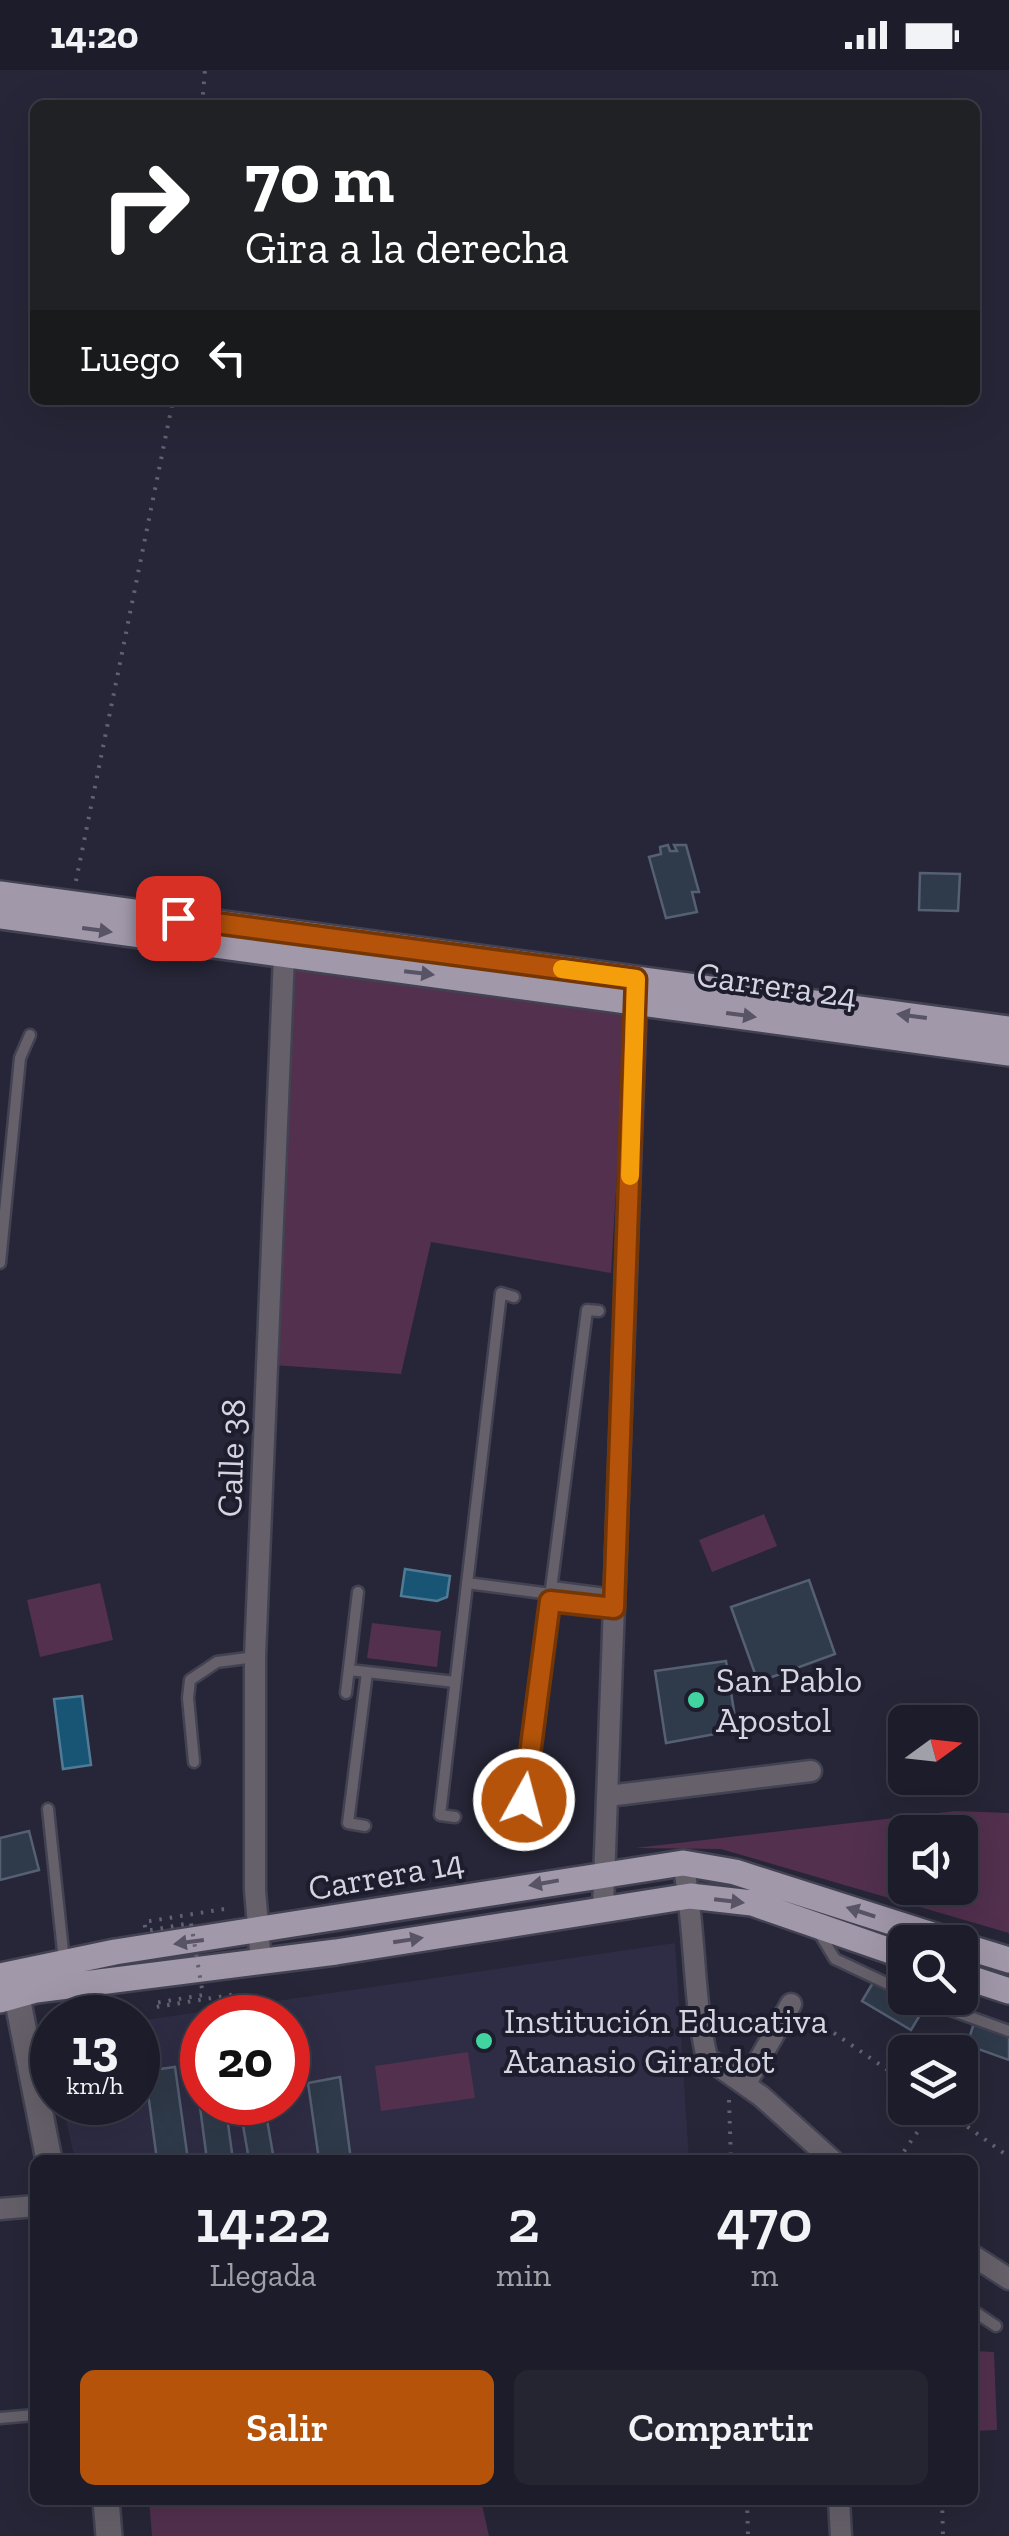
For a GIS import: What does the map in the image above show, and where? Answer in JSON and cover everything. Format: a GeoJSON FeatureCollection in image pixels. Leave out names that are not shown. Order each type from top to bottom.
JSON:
{"type":"FeatureCollection","features":[{"type":"Feature","properties":{"kind":"main road","name":"Carrera 24"},"geometry":{"type":"LineString","coordinates":[[0,894],[636,990],[1009,1053]]}},
{"type":"Feature","properties":{"kind":"main road","name":"Carrera 24"},"geometry":{"type":"LineString","coordinates":[[0,916],[284,956],[1009,1029]]}},
{"type":"Feature","properties":{"kind":"main road","name":"Carrera 14"},"geometry":{"type":"LineString","coordinates":[[66,1976],[116,1952],[684,1863],[735,1872],[898,1925]]}},
{"type":"Feature","properties":{"kind":"main road","name":"Carrera 14"},"geometry":{"type":"LineString","coordinates":[[9,1987],[66,1976],[262,1962],[690,1896],[752,1904],[888,1950]]}},
{"type":"Feature","properties":{"kind":"main road","name":"Carrera 14"},"geometry":{"type":"LineString","coordinates":[[978,1950],[1009,1960]]}},
{"type":"Feature","properties":{"kind":"main road"},"geometry":{"type":"LineString","coordinates":[[978,1981],[1009,1991]]}},
{"type":"Feature","properties":{"kind":"street","name":"Calle 38"},"geometry":{"type":"LineString","coordinates":[[262,1962],[258,1932],[255,1657],[284,956]]}},
{"type":"Feature","properties":{"kind":"street"},"geometry":{"type":"LineString","coordinates":[[602,1908],[636,990]]}},
{"type":"Feature","properties":{"kind":"street"},"geometry":{"type":"LineString","coordinates":[[608,1796],[811,1771]]}},
{"type":"Feature","properties":{"kind":"street"},"geometry":{"type":"LineString","coordinates":[[684,1863],[699,2022],[707,2058],[744,2085],[822,2155]]}},
{"type":"Feature","properties":{"kind":"street"},"geometry":{"type":"LineString","coordinates":[[9,1987],[49,2155]]}},
{"type":"Feature","properties":{"kind":"street"},"geometry":{"type":"LineString","coordinates":[[744,2085],[791,2004]]}},
{"type":"Feature","properties":{"kind":"street"},"geometry":{"type":"LineString","coordinates":[[0,2210],[30,2207]]}},
{"type":"Feature","properties":{"kind":"street"},"geometry":{"type":"LineString","coordinates":[[978,2258],[1009,2279]]}},
{"type":"Feature","properties":{"kind":"street"},"geometry":{"type":"LineString","coordinates":[[106,2505],[109,2536]]}},
{"type":"Feature","properties":{"kind":"street"},"geometry":{"type":"LineString","coordinates":[[839,2505],[841,2536]]}},
{"type":"Feature","properties":{"kind":"lane"},"geometry":{"type":"LineString","coordinates":[[0,1262],[20,1058],[30,1036]]}},
{"type":"Feature","properties":{"kind":"lane"},"geometry":{"type":"LineString","coordinates":[[456,1817],[440,1816],[502,1293],[514,1297]]}},
{"type":"Feature","properties":{"kind":"lane"},"geometry":{"type":"LineString","coordinates":[[546,1802],[524,1800],[586,1310],[598,1311]]}},
{"type":"Feature","properties":{"kind":"lane"},"geometry":{"type":"LineString","coordinates":[[467,1583],[614,1602]]}},
{"type":"Feature","properties":{"kind":"lane"},"geometry":{"type":"LineString","coordinates":[[346,1692],[358,1592]]}},
{"type":"Feature","properties":{"kind":"lane"},"geometry":{"type":"LineString","coordinates":[[194,1762],[190,1680],[216,1662],[255,1657]]}},
{"type":"Feature","properties":{"kind":"lane"},"geometry":{"type":"LineString","coordinates":[[349,1670],[455,1682]]}},
{"type":"Feature","properties":{"kind":"lane"},"geometry":{"type":"LineString","coordinates":[[366,1826],[348,1824],[368,1672]]}},
{"type":"Feature","properties":{"kind":"lane"},"geometry":{"type":"LineString","coordinates":[[48,1809],[66,1976]]}},
{"type":"Feature","properties":{"kind":"lane"},"geometry":{"type":"LineString","coordinates":[[334,1920],[336,1952]]}},
{"type":"Feature","properties":{"kind":"lane"},"geometry":{"type":"LineString","coordinates":[[816,1925],[835,1958],[888,1984]]}},
{"type":"Feature","properties":{"kind":"lane"},"geometry":{"type":"LineString","coordinates":[[970,2015],[1009,2031]]}},
{"type":"Feature","properties":{"kind":"lane"},"geometry":{"type":"LineString","coordinates":[[978,2314],[996,2326]]}},
{"type":"Feature","properties":{"kind":"lane"},"geometry":{"type":"LineString","coordinates":[[0,2418],[30,2415]]}},
{"type":"Feature","properties":{"kind":"path"},"geometry":{"type":"LineString","coordinates":[[202,100],[205,70]]}},
{"type":"Feature","properties":{"kind":"path"},"geometry":{"type":"LineString","coordinates":[[71,904],[172,405]]}},
{"type":"Feature","properties":{"kind":"path"},"geometry":{"type":"LineString","coordinates":[[224,1909],[144,1922],[146,1930],[191,1923],[203,1995],[155,2003],[156,2007],[237,1994]]}},
{"type":"Feature","properties":{"kind":"path"},"geometry":{"type":"LineString","coordinates":[[791,2004],[888,2070]]}},
{"type":"Feature","properties":{"kind":"path"},"geometry":{"type":"LineString","coordinates":[[729,2100],[732,2155]]}},
{"type":"Feature","properties":{"kind":"path"},"geometry":{"type":"LineString","coordinates":[[901,2155],[922,2125]]}},
{"type":"Feature","properties":{"kind":"path"},"geometry":{"type":"LineString","coordinates":[[965,2125],[1009,2157]]}},
{"type":"Feature","properties":{"kind":"path"},"geometry":{"type":"LineString","coordinates":[[747,2505],[748,2536]]}},
{"type":"Feature","properties":{"kind":"path"},"geometry":{"type":"LineString","coordinates":[[942,2505],[944,2536]]}},
{"type":"Feature","properties":{"kind":"shaded area"},"geometry":{"type":"Polygon","coordinates":[[[290,966],[627,1009],[611,1273],[431,1242],[401,1374],[273,1365],[290,966]]]}},
{"type":"Feature","properties":{"kind":"shaded area"},"geometry":{"type":"Polygon","coordinates":[[[764,1514],[777,1546],[712,1572],[699,1540],[764,1514]]]}},
{"type":"Feature","properties":{"kind":"shaded area"},"geometry":{"type":"Polygon","coordinates":[[[100,1583],[113,1640],[40,1657],[27,1600],[100,1583]]]}},
{"type":"Feature","properties":{"kind":"shaded area"},"geometry":{"type":"Polygon","coordinates":[[[372,1623],[441,1631],[437,1667],[367,1658],[372,1623]]]}},
{"type":"Feature","properties":{"kind":"shaded area"},"geometry":{"type":"Polygon","coordinates":[[[955,1811],[1009,1813],[1009,1933],[913,1905],[978,1905],[978,1815],[920,1815],[955,1811]]]}},
{"type":"Feature","properties":{"kind":"shaded area"},"geometry":{"type":"Polygon","coordinates":[[[888,1819],[888,1898],[721,1849],[635,1848],[888,1819]]]}},
{"type":"Feature","properties":{"kind":"shaded area","name":"Institución Educativa Atanasio Girardot"},"geometry":{"type":"Polygon","coordinates":[[[675,1943],[689,2155],[74,2155],[67,2125],[160,2125],[160,2018],[180,2015],[180,2125],[310,2125],[310,1996],[675,1943]]]}},
{"type":"Feature","properties":{"kind":"shaded area"},"geometry":{"type":"Polygon","coordinates":[[[468,2052],[475,2098],[381,2111],[375,2066],[468,2052]]]}},
{"type":"Feature","properties":{"kind":"shaded area"},"geometry":{"type":"Polygon","coordinates":[[[978,2351],[994,2352],[997,2430],[978,2431],[978,2351]]]}},
{"type":"Feature","properties":{"kind":"shaded area"},"geometry":{"type":"Polygon","coordinates":[[[149,2505],[482,2505],[489,2536],[152,2536],[149,2505]]]}},
{"type":"Feature","properties":{"kind":"water"},"geometry":{"type":"Polygon","coordinates":[[[405,1569],[450,1576],[447,1597],[437,1601],[401,1596],[405,1569]]]}},
{"type":"Feature","properties":{"kind":"water"},"geometry":{"type":"Polygon","coordinates":[[[82,1696],[91,1765],[63,1769],[54,1699],[82,1696]]]}},
{"type":"Feature","properties":{"kind":"building"},"geometry":{"type":"Polygon","coordinates":[[[668,845],[670,851],[677,851],[674,845],[686,845],[699,892],[692,892],[697,912],[666,918],[649,857],[661,854],[660,847],[668,845]]]}},
{"type":"Feature","properties":{"kind":"building"},"geometry":{"type":"Polygon","coordinates":[[[920,873],[960,874],[958,911],[919,910],[920,873]]]}},
{"type":"Feature","properties":{"kind":"building"},"geometry":{"type":"Polygon","coordinates":[[[809,1580],[835,1654],[758,1682],[731,1607],[809,1580]]]}},
{"type":"Feature","properties":{"kind":"building","name":"San Pablo Apostol"},"geometry":{"type":"Polygon","coordinates":[[[726,1661],[737,1730],[666,1743],[655,1671],[726,1661]]]}},
{"type":"Feature","properties":{"kind":"building"},"geometry":{"type":"Polygon","coordinates":[[[29,1831],[39,1870],[0,1880],[0,1838],[29,1831]]]}},
{"type":"Feature","properties":{"kind":"building"},"geometry":{"type":"Polygon","coordinates":[[[874,1981],[888,1989],[888,2015],[920,2015],[911,2030],[862,2001],[874,1981]]]}},
{"type":"Feature","properties":{"kind":"building"},"geometry":{"type":"Polygon","coordinates":[[[974,2023],[1009,2036],[1009,2060],[978,2049],[978,2035],[970,2035],[974,2023]]]}},
{"type":"Feature","properties":{"kind":"building"},"geometry":{"type":"Polygon","coordinates":[[[175,2067],[180,2125],[183,2125],[187,2155],[156,2155],[152,2125],[160,2125],[160,2069],[175,2067]]]}},
{"type":"Feature","properties":{"kind":"building"},"geometry":{"type":"Polygon","coordinates":[[[340,2077],[350,2155],[318,2155],[310,2083],[340,2077]]]}},
{"type":"Feature","properties":{"kind":"building"},"geometry":{"type":"Polygon","coordinates":[[[202,2125],[228,2125],[232,2155],[206,2155],[202,2125]]]}},
{"type":"Feature","properties":{"kind":"building"},"geometry":{"type":"Polygon","coordinates":[[[243,2125],[268,2125],[273,2155],[248,2155],[243,2125]]]}},
{"type":"Feature","properties":{"kind":"slow traffic"},"geometry":{"type":"LineString","coordinates":[[562,969],[636,979],[630,1176]]}},
{"type":"Feature","properties":{"kind":"place","name":"San Pablo Apostol"},"geometry":{"type":"Point","coordinates":[696,1700]}},
{"type":"Feature","properties":{"kind":"place","name":"Institución Educativa Atanasio Girardot"},"geometry":{"type":"Point","coordinates":[484,2041]}},
{"type":"Feature","properties":{"kind":"route"},"geometry":{"type":"LineString","coordinates":[[178,918],[636,979],[614,1608],[550,1601],[524,1800]]}}]}
